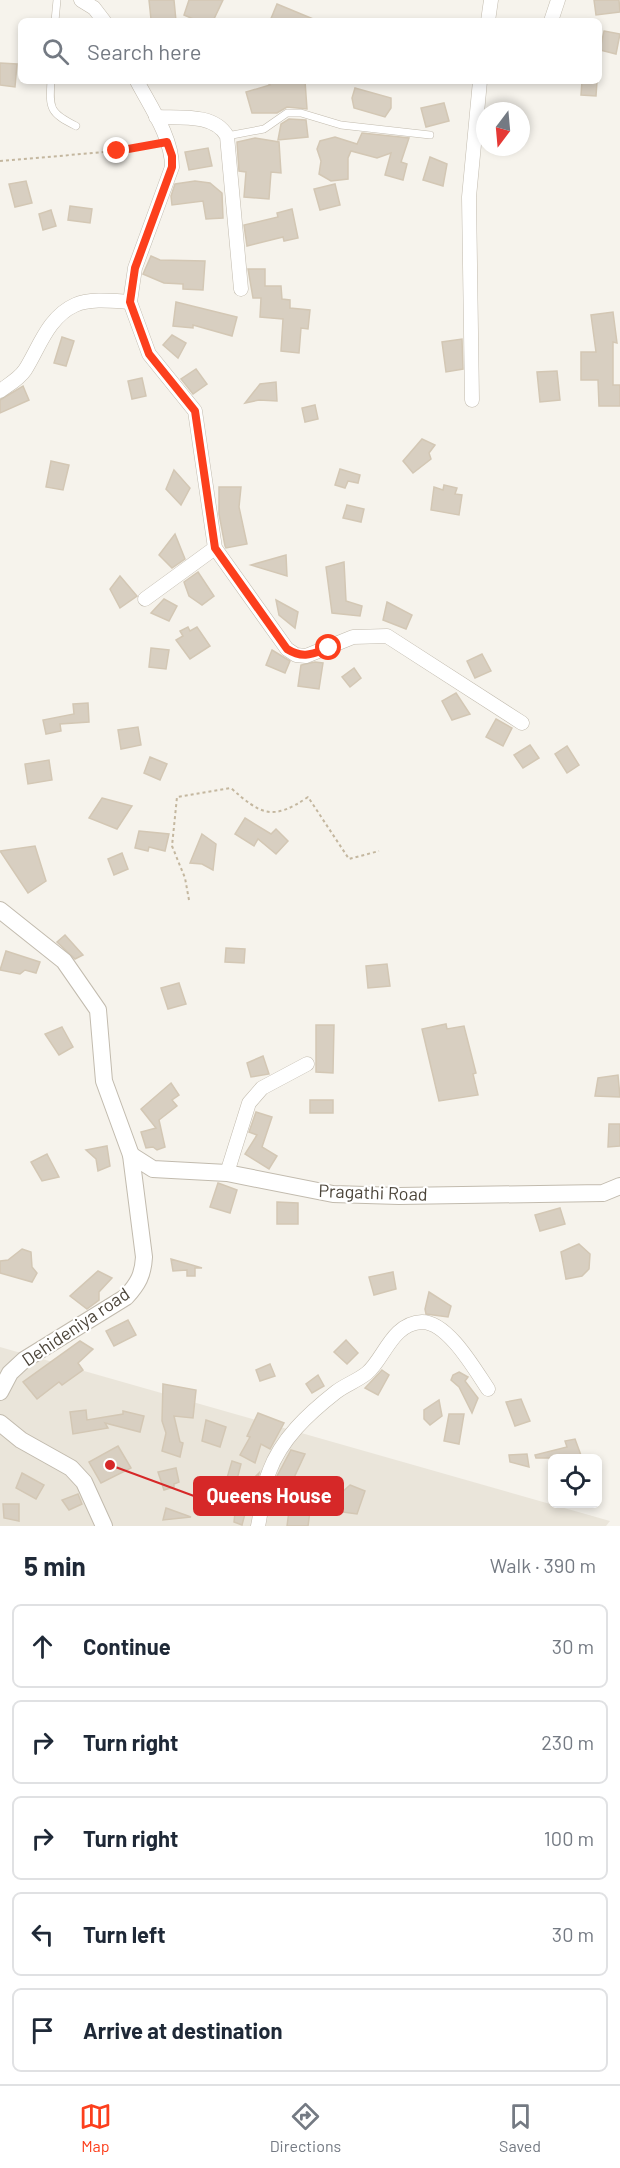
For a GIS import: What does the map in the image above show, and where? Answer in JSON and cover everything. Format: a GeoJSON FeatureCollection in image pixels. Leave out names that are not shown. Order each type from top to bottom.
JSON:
{"type":"FeatureCollection","features":[{"type":"Feature","properties":{"kind":"street"},"geometry":{"type":"LineString","coordinates":[[81,0],[94,8],[102,18]]}},
{"type":"Feature","properties":{"kind":"street"},"geometry":{"type":"LineString","coordinates":[[488,18],[491,0]]}},
{"type":"Feature","properties":{"kind":"street"},"geometry":{"type":"LineString","coordinates":[[552,18],[558,0]]}},
{"type":"Feature","properties":{"kind":"street"},"geometry":{"type":"LineString","coordinates":[[138,84],[167,142],[172,156],[172,167],[135,268],[130,302],[149,354],[195,411],[215,548],[287,649],[296,655],[306,656],[353,637],[387,636],[522,723]]}},
{"type":"Feature","properties":{"kind":"street"},"geometry":{"type":"LineString","coordinates":[[472,400],[469,197],[480,84]]}},
{"type":"Feature","properties":{"kind":"street"},"geometry":{"type":"LineString","coordinates":[[156,117],[186,118],[213,123],[222,128],[226,136],[241,289]]}},
{"type":"Feature","properties":{"kind":"street"},"geometry":{"type":"LineString","coordinates":[[0,391],[25,370],[38,343],[58,318],[75,304],[102,301],[130,302]]}},
{"type":"Feature","properties":{"kind":"street"},"geometry":{"type":"LineString","coordinates":[[145,599],[215,548]]}},
{"type":"Feature","properties":{"kind":"street","name":"Dehideniya road"},"geometry":{"type":"LineString","coordinates":[[0,910],[64,961],[98,1010],[104,1081],[131,1155],[144,1257],[143,1272],[137,1285],[126,1297],[24,1360],[10,1373],[0,1392]]}},
{"type":"Feature","properties":{"kind":"street"},"geometry":{"type":"LineString","coordinates":[[227,1173],[249,1103],[262,1088],[307,1064]]}},
{"type":"Feature","properties":{"kind":"street","name":"Pragathi Road"},"geometry":{"type":"LineString","coordinates":[[131,1155],[153,1169],[227,1173],[333,1194],[603,1193],[620,1186]]}},
{"type":"Feature","properties":{"kind":"street"},"geometry":{"type":"LineString","coordinates":[[258,1526],[268,1473],[285,1441],[303,1420],[338,1390],[368,1373],[385,1345],[406,1329],[423,1322],[436,1327],[459,1347],[488,1389]]}},
{"type":"Feature","properties":{"kind":"street"},"geometry":{"type":"LineString","coordinates":[[0,1423],[21,1440],[71,1468],[84,1482],[104,1526]]}},
{"type":"Feature","properties":{"kind":"lane"},"geometry":{"type":"LineString","coordinates":[[55,18],[57,0]]}},
{"type":"Feature","properties":{"kind":"lane"},"geometry":{"type":"LineString","coordinates":[[51,84],[49,104],[56,116],[76,126]]}},
{"type":"Feature","properties":{"kind":"lane"},"geometry":{"type":"LineString","coordinates":[[226,136],[264,129],[287,113],[301,113],[341,125],[430,135]]}},
{"type":"Feature","properties":{"kind":"path"},"geometry":{"type":"LineString","coordinates":[[0,161],[117,151],[167,142]]}},
{"type":"Feature","properties":{"kind":"path"},"geometry":{"type":"LineString","coordinates":[[189,900],[185,878],[172,846],[177,797],[231,788],[249,804],[270,813],[287,812],[308,797],[349,859],[379,851]]}},
{"type":"Feature","properties":{"kind":"shaded area"},"geometry":{"type":"Polygon","coordinates":[[[0,1347],[548,1503],[548,1508],[564,1508],[610,1521],[606,1526],[0,1526],[0,1347]]]}},
{"type":"Feature","properties":{"kind":"building"},"geometry":{"type":"Polygon","coordinates":[[[149,0],[174,0],[176,18],[151,18],[149,0]]]}},
{"type":"Feature","properties":{"kind":"building"},"geometry":{"type":"Polygon","coordinates":[[[189,0],[223,0],[214,18],[191,18],[184,15],[189,0]]]}},
{"type":"Feature","properties":{"kind":"building"},"geometry":{"type":"Polygon","coordinates":[[[594,0],[619,0],[620,12],[596,15],[594,0]]]}},
{"type":"Feature","properties":{"kind":"building"},"geometry":{"type":"Polygon","coordinates":[[[277,4],[311,18],[271,18],[277,4]]]}},
{"type":"Feature","properties":{"kind":"building"},"geometry":{"type":"Polygon","coordinates":[[[604,31],[620,34],[616,54],[602,50],[604,31]]]}},
{"type":"Feature","properties":{"kind":"building"},"geometry":{"type":"Polygon","coordinates":[[[0,63],[17,64],[15,87],[0,85],[0,63]]]}},
{"type":"Feature","properties":{"kind":"building"},"geometry":{"type":"Polygon","coordinates":[[[305,84],[307,109],[287,107],[277,113],[252,113],[246,92],[270,85],[305,84]]]}},
{"type":"Feature","properties":{"kind":"building"},"geometry":{"type":"Polygon","coordinates":[[[582,84],[597,84],[596,96],[581,95],[582,84]]]}},
{"type":"Feature","properties":{"kind":"building"},"geometry":{"type":"Polygon","coordinates":[[[355,88],[391,98],[391,108],[385,117],[354,108],[352,98],[355,88]]]}},
{"type":"Feature","properties":{"kind":"building"},"geometry":{"type":"Polygon","coordinates":[[[444,103],[449,121],[426,127],[421,108],[444,103]]]}},
{"type":"Feature","properties":{"kind":"building"},"geometry":{"type":"Polygon","coordinates":[[[289,119],[306,120],[308,137],[278,140],[281,124],[289,119]]]}},
{"type":"Feature","properties":{"kind":"building"},"geometry":{"type":"Polygon","coordinates":[[[362,133],[409,138],[401,162],[407,164],[403,180],[385,175],[391,153],[377,158],[351,151],[348,158],[348,179],[331,181],[319,174],[321,161],[317,149],[320,141],[335,137],[357,144],[362,133]]]}},
{"type":"Feature","properties":{"kind":"building"},"geometry":{"type":"Polygon","coordinates":[[[255,138],[279,142],[281,173],[271,172],[269,199],[244,197],[246,172],[239,171],[237,142],[255,138]]]}},
{"type":"Feature","properties":{"kind":"building"},"geometry":{"type":"Polygon","coordinates":[[[208,148],[212,166],[189,170],[185,152],[208,148]]]}},
{"type":"Feature","properties":{"kind":"building"},"geometry":{"type":"Polygon","coordinates":[[[430,157],[447,164],[443,186],[423,180],[430,157]]]}},
{"type":"Feature","properties":{"kind":"building"},"geometry":{"type":"Polygon","coordinates":[[[26,181],[32,203],[15,207],[9,184],[26,181]]]}},
{"type":"Feature","properties":{"kind":"building"},"geometry":{"type":"Polygon","coordinates":[[[195,181],[210,183],[222,193],[223,218],[206,219],[203,201],[172,205],[171,196],[175,184],[195,181]]]}},
{"type":"Feature","properties":{"kind":"building"},"geometry":{"type":"Polygon","coordinates":[[[335,184],[340,205],[320,210],[314,189],[335,184]]]}},
{"type":"Feature","properties":{"kind":"building"},"geometry":{"type":"Polygon","coordinates":[[[70,206],[92,209],[90,223],[68,220],[70,206]]]}},
{"type":"Feature","properties":{"kind":"building"},"geometry":{"type":"Polygon","coordinates":[[[292,209],[298,238],[284,241],[283,237],[247,246],[244,225],[278,217],[277,213],[292,209]]]}},
{"type":"Feature","properties":{"kind":"building"},"geometry":{"type":"Polygon","coordinates":[[[51,210],[56,226],[43,230],[39,214],[51,210]]]}},
{"type":"Feature","properties":{"kind":"building"},"geometry":{"type":"Polygon","coordinates":[[[151,256],[160,260],[205,261],[203,290],[183,289],[183,284],[164,283],[143,274],[151,256]]]}},
{"type":"Feature","properties":{"kind":"building"},"geometry":{"type":"Polygon","coordinates":[[[248,269],[265,269],[265,286],[281,286],[282,299],[290,300],[290,308],[310,310],[308,329],[301,328],[299,353],[281,351],[283,319],[260,317],[261,298],[253,298],[248,269]]]}},
{"type":"Feature","properties":{"kind":"building"},"geometry":{"type":"Polygon","coordinates":[[[176,302],[237,317],[232,336],[193,325],[193,328],[173,326],[176,302]]]}},
{"type":"Feature","properties":{"kind":"building"},"geometry":{"type":"Polygon","coordinates":[[[613,312],[617,343],[613,342],[613,385],[620,385],[620,406],[599,406],[598,380],[581,380],[581,352],[596,352],[591,315],[613,312]]]}},
{"type":"Feature","properties":{"kind":"building"},"geometry":{"type":"Polygon","coordinates":[[[172,335],[186,343],[178,358],[163,345],[172,335]]]}},
{"type":"Feature","properties":{"kind":"building"},"geometry":{"type":"Polygon","coordinates":[[[62,337],[74,341],[66,366],[54,363],[62,337]]]}},
{"type":"Feature","properties":{"kind":"building"},"geometry":{"type":"Polygon","coordinates":[[[462,339],[463,369],[446,372],[442,342],[462,339]]]}},
{"type":"Feature","properties":{"kind":"building"},"geometry":{"type":"Polygon","coordinates":[[[196,369],[207,384],[193,394],[181,379],[196,369]]]}},
{"type":"Feature","properties":{"kind":"building"},"geometry":{"type":"Polygon","coordinates":[[[557,371],[560,400],[540,402],[537,372],[557,371]]]}},
{"type":"Feature","properties":{"kind":"building"},"geometry":{"type":"Polygon","coordinates":[[[142,378],[146,396],[132,399],[128,381],[142,378]]]}},
{"type":"Feature","properties":{"kind":"building"},"geometry":{"type":"Polygon","coordinates":[[[276,382],[277,401],[259,400],[245,403],[260,384],[276,382]]]}},
{"type":"Feature","properties":{"kind":"building"},"geometry":{"type":"Polygon","coordinates":[[[23,386],[29,400],[0,413],[0,400],[23,386]]]}},
{"type":"Feature","properties":{"kind":"building"},"geometry":{"type":"Polygon","coordinates":[[[315,405],[318,419],[305,422],[302,408],[315,405]]]}},
{"type":"Feature","properties":{"kind":"building"},"geometry":{"type":"Polygon","coordinates":[[[422,439],[435,445],[429,453],[431,459],[413,473],[403,461],[422,439]]]}},
{"type":"Feature","properties":{"kind":"building"},"geometry":{"type":"Polygon","coordinates":[[[51,461],[69,465],[63,490],[46,487],[51,461]]]}},
{"type":"Feature","properties":{"kind":"building"},"geometry":{"type":"Polygon","coordinates":[[[340,469],[360,475],[358,483],[348,481],[345,488],[335,485],[340,469]]]}},
{"type":"Feature","properties":{"kind":"building"},"geometry":{"type":"Polygon","coordinates":[[[174,470],[190,488],[181,505],[166,489],[174,470]]]}},
{"type":"Feature","properties":{"kind":"building"},"geometry":{"type":"Polygon","coordinates":[[[444,485],[457,488],[455,494],[462,495],[459,515],[431,510],[434,487],[443,490],[444,485]]]}},
{"type":"Feature","properties":{"kind":"building"},"geometry":{"type":"Polygon","coordinates":[[[219,487],[241,487],[239,507],[247,544],[226,548],[225,546],[219,514],[219,487]]]}},
{"type":"Feature","properties":{"kind":"building"},"geometry":{"type":"Polygon","coordinates":[[[347,505],[364,509],[361,522],[343,518],[347,505]]]}},
{"type":"Feature","properties":{"kind":"building"},"geometry":{"type":"Polygon","coordinates":[[[175,534],[185,559],[172,568],[159,555],[175,534]]]}},
{"type":"Feature","properties":{"kind":"building"},"geometry":{"type":"Polygon","coordinates":[[[286,555],[287,576],[251,565],[286,555]]]}},
{"type":"Feature","properties":{"kind":"building"},"geometry":{"type":"Polygon","coordinates":[[[344,562],[346,601],[362,606],[360,616],[332,613],[326,567],[344,562]]]}},
{"type":"Feature","properties":{"kind":"building"},"geometry":{"type":"Polygon","coordinates":[[[198,572],[214,596],[202,605],[189,596],[184,582],[198,572]]]}},
{"type":"Feature","properties":{"kind":"building"},"geometry":{"type":"Polygon","coordinates":[[[120,576],[137,596],[120,608],[110,589],[120,576]]]}},
{"type":"Feature","properties":{"kind":"building"},"geometry":{"type":"Polygon","coordinates":[[[164,599],[177,606],[169,621],[151,613],[164,599]]]}},
{"type":"Feature","properties":{"kind":"building"},"geometry":{"type":"Polygon","coordinates":[[[276,600],[298,612],[295,628],[279,615],[276,600]]]}},
{"type":"Feature","properties":{"kind":"building"},"geometry":{"type":"Polygon","coordinates":[[[387,602],[412,615],[406,629],[383,620],[387,602]]]}},
{"type":"Feature","properties":{"kind":"building"},"geometry":{"type":"Polygon","coordinates":[[[188,627],[190,631],[197,627],[210,646],[190,659],[176,640],[183,636],[180,631],[188,627]]]}},
{"type":"Feature","properties":{"kind":"building"},"geometry":{"type":"Polygon","coordinates":[[[151,648],[169,650],[166,669],[149,667],[151,648]]]}},
{"type":"Feature","properties":{"kind":"building"},"geometry":{"type":"Polygon","coordinates":[[[272,650],[290,661],[285,673],[266,665],[272,650]]]}},
{"type":"Feature","properties":{"kind":"building"},"geometry":{"type":"Polygon","coordinates":[[[482,654],[491,671],[475,678],[467,661],[482,654]]]}},
{"type":"Feature","properties":{"kind":"building"},"geometry":{"type":"Polygon","coordinates":[[[323,663],[319,689],[298,686],[301,665],[323,663]]]}},
{"type":"Feature","properties":{"kind":"building"},"geometry":{"type":"Polygon","coordinates":[[[354,668],[361,678],[350,687],[342,677],[354,668]]]}},
{"type":"Feature","properties":{"kind":"building"},"geometry":{"type":"Polygon","coordinates":[[[456,693],[470,714],[452,720],[442,701],[456,693]]]}},
{"type":"Feature","properties":{"kind":"building"},"geometry":{"type":"Polygon","coordinates":[[[88,703],[89,722],[60,724],[61,731],[46,734],[43,720],[74,714],[73,704],[88,703]]]}},
{"type":"Feature","properties":{"kind":"building"},"geometry":{"type":"Polygon","coordinates":[[[496,719],[512,728],[503,746],[486,737],[496,719]]]}},
{"type":"Feature","properties":{"kind":"building"},"geometry":{"type":"Polygon","coordinates":[[[138,727],[141,745],[121,749],[118,730],[138,727]]]}},
{"type":"Feature","properties":{"kind":"building"},"geometry":{"type":"Polygon","coordinates":[[[530,745],[539,758],[523,768],[514,755],[530,745]]]}},
{"type":"Feature","properties":{"kind":"building"},"geometry":{"type":"Polygon","coordinates":[[[567,746],[579,765],[567,773],[555,754],[567,746]]]}},
{"type":"Feature","properties":{"kind":"building"},"geometry":{"type":"Polygon","coordinates":[[[150,757],[167,764],[160,780],[144,773],[150,757]]]}},
{"type":"Feature","properties":{"kind":"building"},"geometry":{"type":"Polygon","coordinates":[[[49,760],[52,780],[28,784],[25,764],[49,760]]]}},
{"type":"Feature","properties":{"kind":"building"},"geometry":{"type":"Polygon","coordinates":[[[102,798],[132,806],[117,829],[89,818],[102,798]]]}},
{"type":"Feature","properties":{"kind":"building"},"geometry":{"type":"Polygon","coordinates":[[[245,818],[271,834],[276,829],[288,841],[276,854],[258,839],[254,846],[235,834],[245,818]]]}},
{"type":"Feature","properties":{"kind":"building"},"geometry":{"type":"Polygon","coordinates":[[[139,831],[169,834],[165,851],[149,847],[148,851],[135,848],[139,831]]]}},
{"type":"Feature","properties":{"kind":"building"},"geometry":{"type":"Polygon","coordinates":[[[202,834],[216,844],[213,870],[202,864],[190,863],[202,834]]]}},
{"type":"Feature","properties":{"kind":"building"},"geometry":{"type":"Polygon","coordinates":[[[35,846],[46,881],[28,893],[0,851],[35,846]]]}},
{"type":"Feature","properties":{"kind":"building"},"geometry":{"type":"Polygon","coordinates":[[[122,853],[128,869],[114,875],[108,859],[122,853]]]}},
{"type":"Feature","properties":{"kind":"building"},"geometry":{"type":"Polygon","coordinates":[[[65,935],[83,955],[75,959],[57,942],[65,935]]]}},
{"type":"Feature","properties":{"kind":"building"},"geometry":{"type":"Polygon","coordinates":[[[226,948],[245,949],[244,963],[225,962],[226,948]]]}},
{"type":"Feature","properties":{"kind":"building"},"geometry":{"type":"Polygon","coordinates":[[[6,951],[40,962],[36,973],[25,970],[20,974],[0,970],[6,951]]]}},
{"type":"Feature","properties":{"kind":"building"},"geometry":{"type":"Polygon","coordinates":[[[387,964],[390,986],[368,988],[366,966],[387,964]]]}},
{"type":"Feature","properties":{"kind":"building"},"geometry":{"type":"Polygon","coordinates":[[[179,983],[186,1004],[168,1009],[161,988],[179,983]]]}},
{"type":"Feature","properties":{"kind":"building"},"geometry":{"type":"Polygon","coordinates":[[[446,1024],[447,1029],[464,1026],[476,1073],[473,1074],[478,1095],[439,1101],[422,1029],[446,1024]]]}},
{"type":"Feature","properties":{"kind":"building"},"geometry":{"type":"Polygon","coordinates":[[[316,1025],[334,1025],[333,1073],[316,1072],[316,1025]]]}},
{"type":"Feature","properties":{"kind":"building"},"geometry":{"type":"Polygon","coordinates":[[[62,1027],[73,1047],[59,1055],[45,1034],[62,1027]]]}},
{"type":"Feature","properties":{"kind":"building"},"geometry":{"type":"Polygon","coordinates":[[[263,1056],[269,1074],[251,1077],[247,1063],[263,1056]]]}},
{"type":"Feature","properties":{"kind":"building"},"geometry":{"type":"Polygon","coordinates":[[[618,1075],[620,1097],[595,1096],[598,1078],[618,1075]]]}},
{"type":"Feature","properties":{"kind":"building"},"geometry":{"type":"Polygon","coordinates":[[[171,1083],[179,1095],[172,1100],[177,1106],[159,1120],[165,1147],[157,1150],[153,1147],[146,1148],[141,1132],[156,1128],[141,1109],[171,1083]]]}},
{"type":"Feature","properties":{"kind":"building"},"geometry":{"type":"Polygon","coordinates":[[[310,1100],[333,1100],[333,1113],[310,1113],[310,1100]]]}},
{"type":"Feature","properties":{"kind":"building"},"geometry":{"type":"Polygon","coordinates":[[[256,1112],[272,1117],[262,1147],[277,1156],[269,1169],[245,1154],[257,1135],[249,1132],[256,1112]]]}},
{"type":"Feature","properties":{"kind":"building"},"geometry":{"type":"Polygon","coordinates":[[[609,1124],[620,1124],[620,1146],[608,1147],[609,1124]]]}},
{"type":"Feature","properties":{"kind":"building"},"geometry":{"type":"Polygon","coordinates":[[[107,1146],[110,1166],[98,1171],[96,1159],[86,1150],[107,1146]]]}},
{"type":"Feature","properties":{"kind":"building"},"geometry":{"type":"Polygon","coordinates":[[[47,1154],[59,1177],[42,1181],[31,1162],[47,1154]]]}},
{"type":"Feature","properties":{"kind":"building"},"geometry":{"type":"Polygon","coordinates":[[[218,1183],[237,1190],[230,1213],[210,1207],[218,1183]]]}},
{"type":"Feature","properties":{"kind":"building"},"geometry":{"type":"Polygon","coordinates":[[[277,1202],[298,1203],[298,1224],[277,1224],[277,1202]]]}},
{"type":"Feature","properties":{"kind":"building"},"geometry":{"type":"Polygon","coordinates":[[[560,1208],[565,1224],[540,1231],[535,1215],[560,1208]]]}},
{"type":"Feature","properties":{"kind":"building"},"geometry":{"type":"Polygon","coordinates":[[[579,1244],[590,1254],[589,1269],[582,1276],[566,1279],[561,1252],[579,1244]]]}},
{"type":"Feature","properties":{"kind":"building"},"geometry":{"type":"Polygon","coordinates":[[[22,1249],[31,1252],[32,1267],[37,1273],[32,1282],[0,1273],[0,1261],[8,1260],[22,1249]]]}},
{"type":"Feature","properties":{"kind":"building"},"geometry":{"type":"Polygon","coordinates":[[[171,1259],[202,1268],[195,1268],[195,1276],[187,1276],[187,1270],[173,1271],[171,1259]]]}},
{"type":"Feature","properties":{"kind":"building"},"geometry":{"type":"Polygon","coordinates":[[[98,1271],[112,1278],[99,1292],[99,1300],[87,1309],[70,1296],[98,1271]]]}},
{"type":"Feature","properties":{"kind":"building"},"geometry":{"type":"Polygon","coordinates":[[[393,1272],[396,1289],[374,1295],[369,1277],[393,1272]]]}},
{"type":"Feature","properties":{"kind":"building"},"geometry":{"type":"Polygon","coordinates":[[[429,1292],[451,1306],[448,1317],[426,1314],[429,1292]]]}},
{"type":"Feature","properties":{"kind":"building"},"geometry":{"type":"Polygon","coordinates":[[[128,1320],[136,1335],[114,1346],[106,1331],[128,1320]]]}},
{"type":"Feature","properties":{"kind":"building"},"geometry":{"type":"Polygon","coordinates":[[[346,1340],[358,1353],[347,1364],[334,1352],[346,1340]]]}},
{"type":"Feature","properties":{"kind":"building"},"geometry":{"type":"Polygon","coordinates":[[[80,1341],[93,1349],[78,1363],[83,1370],[62,1385],[59,1382],[37,1399],[23,1382],[80,1341]]]}},
{"type":"Feature","properties":{"kind":"building"},"geometry":{"type":"Polygon","coordinates":[[[270,1364],[275,1376],[260,1381],[256,1370],[270,1364]]]}},
{"type":"Feature","properties":{"kind":"building"},"geometry":{"type":"Polygon","coordinates":[[[382,1370],[389,1375],[378,1395],[365,1388],[382,1370]]]}},
{"type":"Feature","properties":{"kind":"building"},"geometry":{"type":"Polygon","coordinates":[[[459,1372],[468,1377],[465,1381],[478,1398],[472,1413],[459,1387],[451,1380],[453,1375],[459,1372]]]}},
{"type":"Feature","properties":{"kind":"building"},"geometry":{"type":"Polygon","coordinates":[[[318,1375],[324,1386],[312,1393],[306,1384],[318,1375]]]}},
{"type":"Feature","properties":{"kind":"building"},"geometry":{"type":"Polygon","coordinates":[[[163,1384],[196,1390],[193,1418],[174,1416],[180,1442],[183,1443],[180,1457],[162,1451],[166,1433],[162,1421],[163,1384]]]}},
{"type":"Feature","properties":{"kind":"building"},"geometry":{"type":"Polygon","coordinates":[[[521,1399],[530,1421],[515,1426],[506,1402],[521,1399]]]}},
{"type":"Feature","properties":{"kind":"building"},"geometry":{"type":"Polygon","coordinates":[[[439,1400],[442,1416],[430,1425],[424,1419],[424,1410],[439,1400]]]}},
{"type":"Feature","properties":{"kind":"building"},"geometry":{"type":"Polygon","coordinates":[[[86,1410],[87,1420],[123,1414],[123,1411],[144,1416],[140,1432],[105,1423],[108,1428],[73,1434],[70,1412],[86,1410]]]}},
{"type":"Feature","properties":{"kind":"building"},"geometry":{"type":"Polygon","coordinates":[[[258,1413],[284,1423],[270,1449],[261,1444],[255,1463],[240,1455],[250,1437],[247,1436],[258,1413]]]}},
{"type":"Feature","properties":{"kind":"building"},"geometry":{"type":"Polygon","coordinates":[[[449,1414],[464,1414],[459,1444],[444,1441],[449,1414]]]}},
{"type":"Feature","properties":{"kind":"building"},"geometry":{"type":"Polygon","coordinates":[[[206,1420],[226,1427],[220,1447],[202,1441],[206,1420]]]}},
{"type":"Feature","properties":{"kind":"building"},"geometry":{"type":"Polygon","coordinates":[[[575,1439],[581,1454],[548,1454],[548,1458],[536,1458],[535,1455],[567,1447],[565,1441],[575,1439]]]}},
{"type":"Feature","properties":{"kind":"building"},"geometry":{"type":"Polygon","coordinates":[[[118,1446],[131,1468],[101,1483],[89,1462],[118,1446]]]}},
{"type":"Feature","properties":{"kind":"building"},"geometry":{"type":"Polygon","coordinates":[[[291,1450],[305,1454],[291,1484],[276,1478],[291,1450]]]}},
{"type":"Feature","properties":{"kind":"building"},"geometry":{"type":"Polygon","coordinates":[[[527,1454],[529,1467],[510,1462],[509,1455],[527,1454]]]}},
{"type":"Feature","properties":{"kind":"building"},"geometry":{"type":"Polygon","coordinates":[[[232,1461],[241,1464],[235,1487],[225,1485],[232,1461]]]}},
{"type":"Feature","properties":{"kind":"building"},"geometry":{"type":"Polygon","coordinates":[[[176,1468],[179,1482],[174,1484],[174,1487],[164,1490],[158,1472],[176,1468]]]}},
{"type":"Feature","properties":{"kind":"building"},"geometry":{"type":"Polygon","coordinates":[[[22,1473],[44,1485],[36,1499],[16,1488],[22,1473]]]}},
{"type":"Feature","properties":{"kind":"building"},"geometry":{"type":"Polygon","coordinates":[[[259,1473],[254,1496],[250,1495],[242,1525],[234,1522],[237,1494],[259,1473]]]}},
{"type":"Feature","properties":{"kind":"building"},"geometry":{"type":"Polygon","coordinates":[[[350,1485],[365,1491],[357,1514],[336,1511],[339,1495],[350,1485]]]}},
{"type":"Feature","properties":{"kind":"building"},"geometry":{"type":"Polygon","coordinates":[[[78,1494],[82,1504],[69,1510],[62,1500],[78,1494]]]}},
{"type":"Feature","properties":{"kind":"building"},"geometry":{"type":"Polygon","coordinates":[[[302,1503],[311,1504],[308,1526],[287,1526],[289,1511],[301,1513],[302,1503]]]}},
{"type":"Feature","properties":{"kind":"building"},"geometry":{"type":"Polygon","coordinates":[[[3,1504],[19,1504],[19,1521],[4,1518],[3,1504]]]}},
{"type":"Feature","properties":{"kind":"building"},"geometry":{"type":"Polygon","coordinates":[[[166,1508],[191,1517],[163,1520],[166,1508]]]}},
{"type":"Feature","properties":{"kind":"place","name":"Queens House"},"geometry":{"type":"Point","coordinates":[110,1465]}},
{"type":"Feature","properties":{"kind":"route"},"geometry":{"type":"LineString","coordinates":[[117,151],[167,142],[172,156],[172,167],[135,268],[130,302],[149,354],[195,411],[215,548],[287,649],[296,655],[306,656],[329,648]]}}]}
